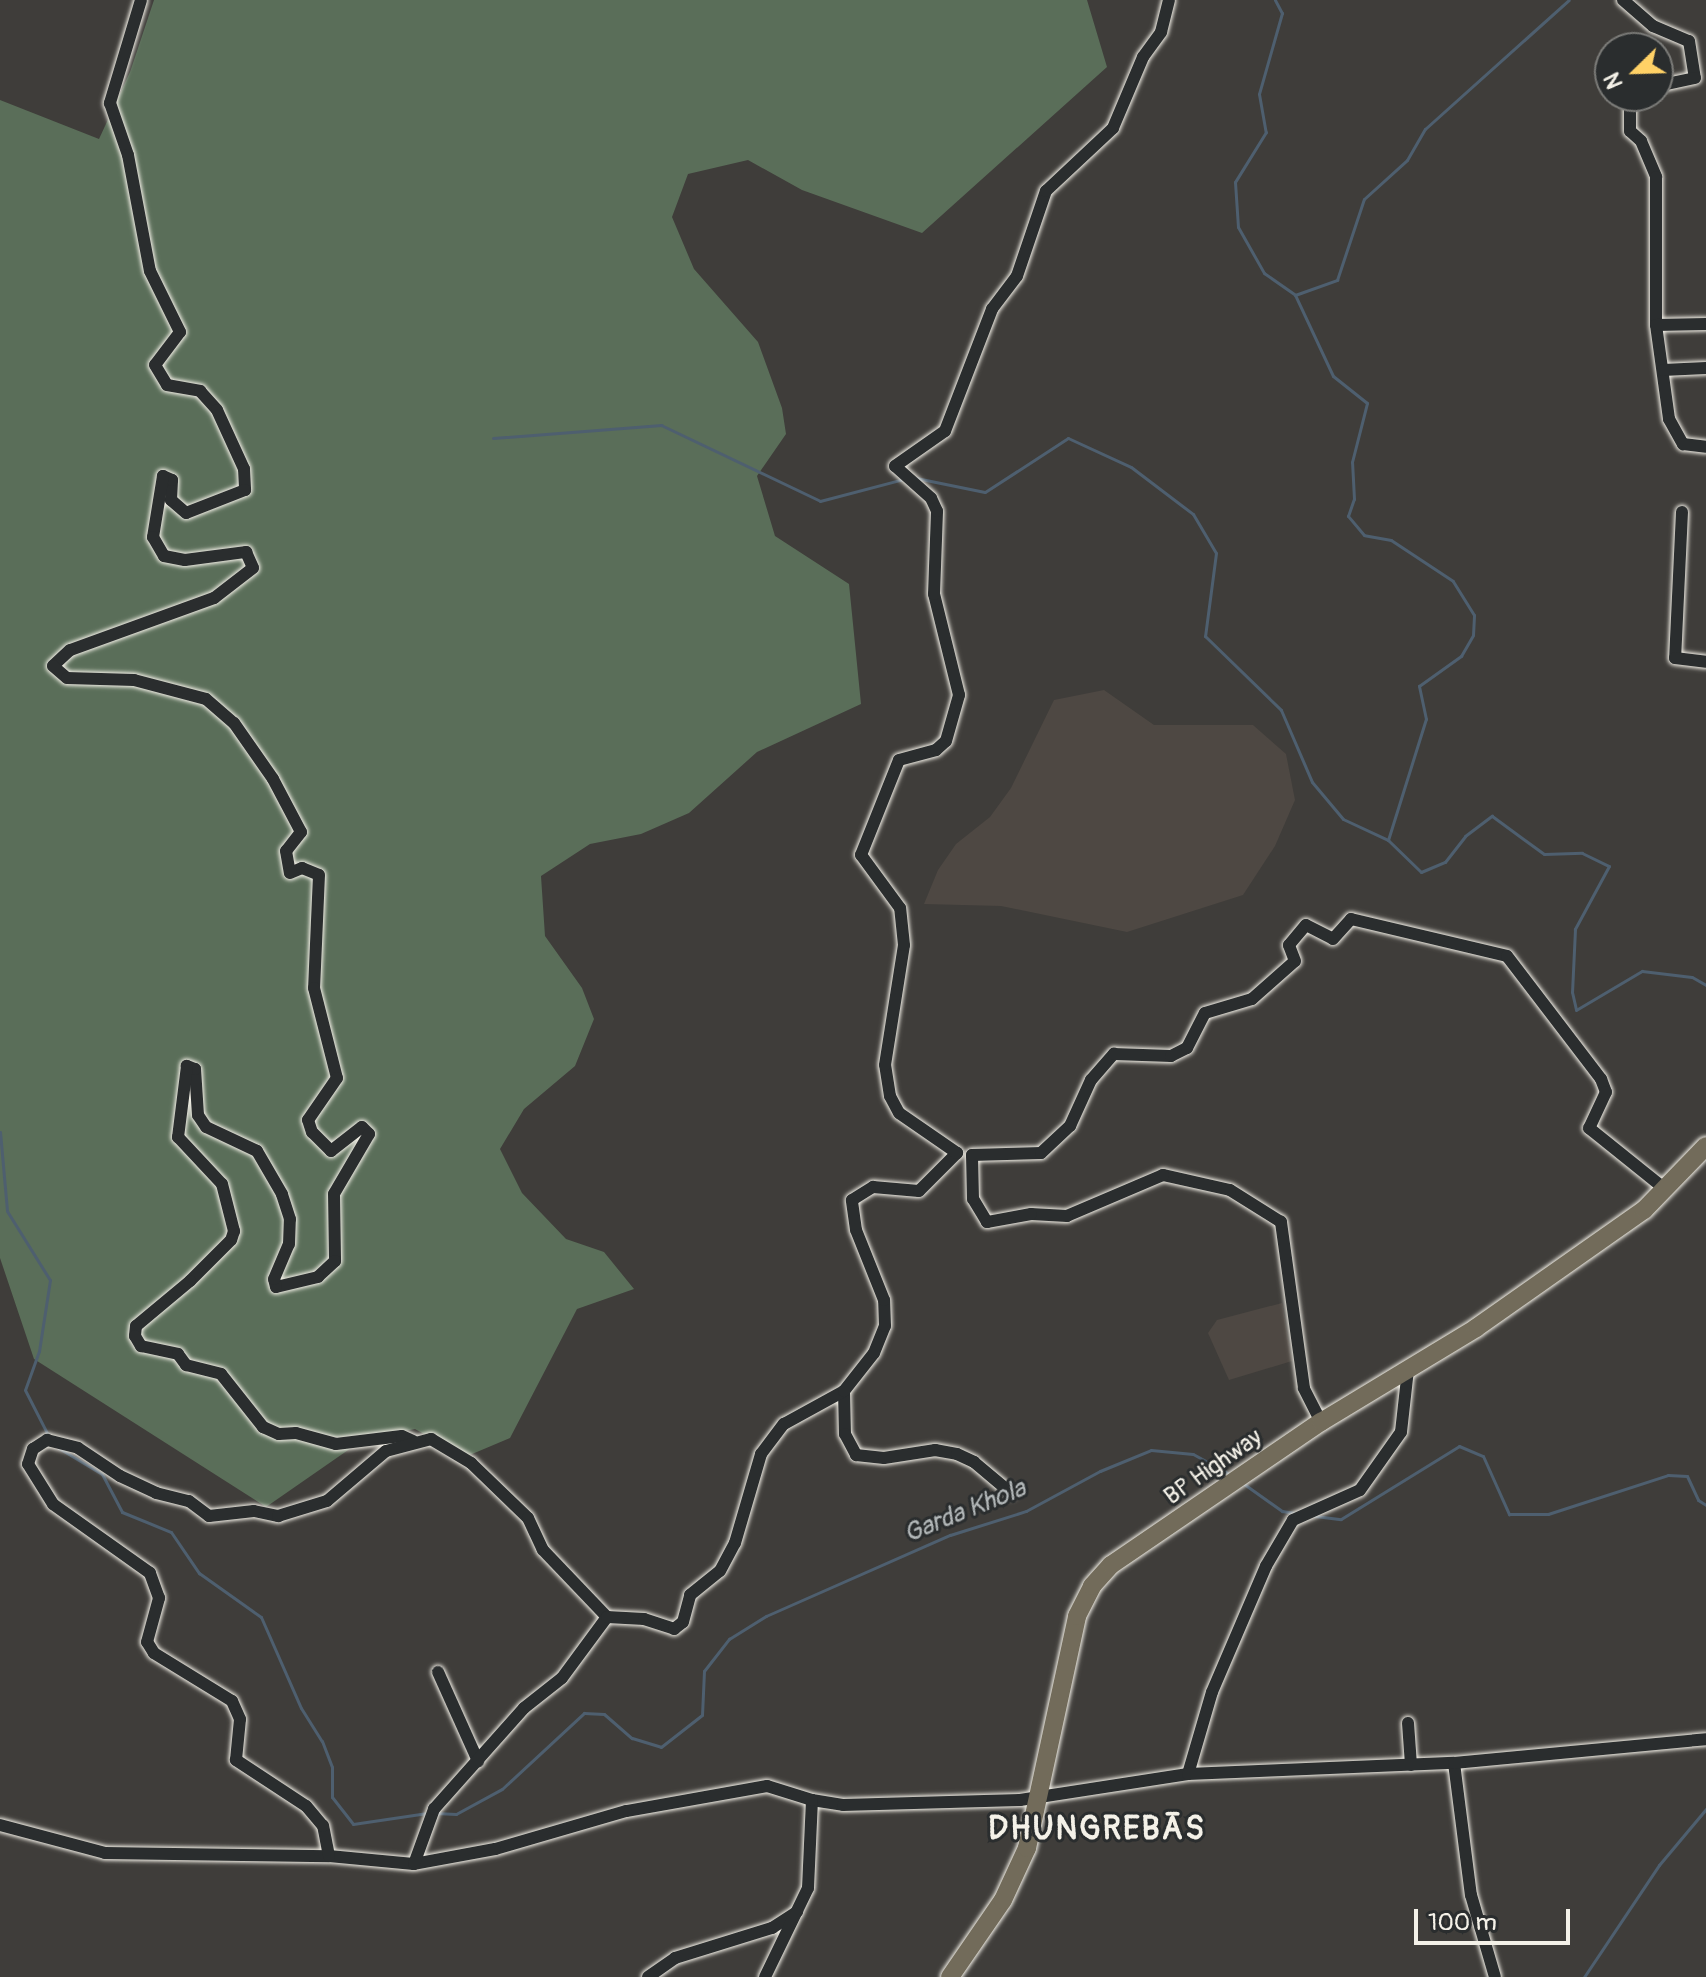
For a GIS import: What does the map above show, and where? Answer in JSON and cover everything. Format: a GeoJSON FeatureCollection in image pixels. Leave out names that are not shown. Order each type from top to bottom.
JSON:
{"type":"FeatureCollection","features":[{"type":"Feature","properties":{"kind":"highway","name":"BP Highway"},"geometry":{"type":"LineString","coordinates":[[950,1977],[1003,1900],[1027,1848],[1041,1795],[1077,1616],[1092,1586],[1111,1565],[1321,1422],[1488,1320],[1644,1210],[1706,1146]]}},
{"type":"Feature","properties":{"kind":"street"},"geometry":{"type":"LineString","coordinates":[[141,0],[110,103],[128,155],[150,271],[180,332],[155,365],[167,385],[200,391],[217,410],[244,469],[245,490],[186,513],[171,500],[172,480],[163,476],[153,537],[164,556],[185,560],[246,552],[253,568],[214,598],[70,650],[53,666],[67,678],[134,680],[206,699],[234,723],[273,779],[301,832],[286,851],[290,873],[302,868],[319,875],[314,988],[337,1078],[308,1120],[312,1132],[331,1151],[362,1127],[369,1134],[334,1194],[335,1261],[318,1277],[276,1287],[289,1244],[290,1219],[282,1194],[257,1151],[206,1127],[198,1115],[195,1069],[187,1066],[178,1137],[222,1184],[234,1231],[231,1240],[190,1281],[136,1326],[135,1336],[141,1346],[178,1354],[186,1365],[221,1374],[263,1427],[279,1434],[296,1433],[336,1444],[402,1436],[413,1441]]}},
{"type":"Feature","properties":{"kind":"street"},"geometry":{"type":"LineString","coordinates":[[1169,0],[1161,32],[1143,57],[1113,128],[1046,191],[1017,276],[992,309],[945,431],[895,466],[931,498],[937,511],[934,594],[959,695],[946,741],[936,750],[899,760],[861,855],[864,866],[884,882],[900,908],[904,945],[885,1065],[890,1096],[899,1113],[957,1153],[1041,1153],[1070,1126],[1091,1080],[1114,1054],[1171,1056],[1187,1048],[1205,1013],[1252,999],[1295,961],[1289,945],[1306,925],[1333,939],[1351,919],[1507,956],[1601,1079],[1606,1092],[1589,1128],[1665,1189]]}},
{"type":"Feature","properties":{"kind":"street"},"geometry":{"type":"LineString","coordinates":[[1623,0],[1653,26],[1689,41],[1700,78],[1674,83]]}},
{"type":"Feature","properties":{"kind":"street"},"geometry":{"type":"LineString","coordinates":[[1630,112],[1630,131],[1641,141],[1656,177],[1656,325],[1674,431],[1683,444],[1706,447]]}},
{"type":"Feature","properties":{"kind":"street"},"geometry":{"type":"LineString","coordinates":[[1656,325],[1706,324]]}},
{"type":"Feature","properties":{"kind":"street"},"geometry":{"type":"LineString","coordinates":[[1663,370],[1706,368]]}},
{"type":"Feature","properties":{"kind":"street"},"geometry":{"type":"LineString","coordinates":[[1682,512],[1675,658],[1706,662]]}},
{"type":"Feature","properties":{"kind":"street"},"geometry":{"type":"LineString","coordinates":[[329,1856],[323,1826],[306,1806],[236,1760],[240,1719],[232,1701],[154,1653],[147,1642],[159,1598],[150,1573],[53,1504],[28,1464],[33,1449],[47,1440],[58,1442],[156,1493],[189,1501],[209,1516],[254,1511],[278,1516],[327,1501],[386,1451],[413,1441],[431,1439],[471,1463],[528,1518],[543,1550],[607,1617],[679,1626],[690,1595],[720,1571],[735,1543],[761,1454],[784,1424],[844,1391],[874,1353],[885,1326],[884,1300],[856,1230],[852,1200],[873,1187],[919,1191],[957,1153]]}},
{"type":"Feature","properties":{"kind":"street"},"geometry":{"type":"LineString","coordinates":[[972,1155],[973,1199],[987,1222],[1031,1214],[1067,1216],[1163,1175],[1230,1190],[1281,1222],[1304,1388],[1321,1422]]}},
{"type":"Feature","properties":{"kind":"street"},"geometry":{"type":"LineString","coordinates":[[1188,1774],[1212,1692],[1266,1566],[1293,1520],[1360,1490],[1401,1432],[1408,1370]]}},
{"type":"Feature","properties":{"kind":"street"},"geometry":{"type":"LineString","coordinates":[[844,1391],[845,1434],[856,1455],[884,1458],[935,1450],[957,1454],[974,1462],[1011,1493]]}},
{"type":"Feature","properties":{"kind":"street"},"geometry":{"type":"LineString","coordinates":[[414,1864],[434,1809],[524,1708],[562,1678],[607,1617]]}},
{"type":"Feature","properties":{"kind":"street"},"geometry":{"type":"LineString","coordinates":[[438,1672],[478,1761]]}},
{"type":"Feature","properties":{"kind":"street"},"geometry":{"type":"LineString","coordinates":[[1408,1723],[1411,1765]]}},
{"type":"Feature","properties":{"kind":"street"},"geometry":{"type":"LineString","coordinates":[[0,1825],[105,1853],[329,1856],[414,1864],[495,1849],[626,1811],[767,1786],[812,1800],[843,1805],[920,1804],[1041,1795],[1188,1774],[1454,1763],[1706,1739]]}},
{"type":"Feature","properties":{"kind":"street"},"geometry":{"type":"LineString","coordinates":[[1454,1763],[1471,1895],[1495,1977]]}},
{"type":"Feature","properties":{"kind":"street"},"geometry":{"type":"LineString","coordinates":[[765,1977],[808,1888],[812,1800]]}},
{"type":"Feature","properties":{"kind":"street"},"geometry":{"type":"LineString","coordinates":[[648,1977],[675,1958],[772,1928],[797,1912]]}},
{"type":"Feature","properties":{"kind":"shaded area"},"geometry":{"type":"Polygon","coordinates":[[[1104,690],[1154,725],[1253,725],[1286,754],[1295,800],[1275,846],[1243,895],[1127,932],[1001,906],[924,904],[938,870],[956,844],[990,817],[1011,788],[1054,700],[1104,690]]]}},
{"type":"Feature","properties":{"kind":"shaded area"},"geometry":{"type":"Polygon","coordinates":[[[1282,1303],[1292,1361],[1229,1380],[1208,1333],[1217,1320],[1282,1303]]]}},
{"type":"Feature","properties":{"kind":"green space"},"geometry":{"type":"Polygon","coordinates":[[[154,0],[1087,0],[1107,67],[922,233],[802,190],[748,160],[688,174],[672,217],[694,269],[758,342],[782,408],[786,434],[757,476],[775,536],[849,584],[861,704],[757,752],[689,813],[641,834],[590,844],[541,876],[545,936],[582,988],[594,1019],[575,1066],[524,1109],[500,1149],[522,1193],[566,1239],[604,1252],[634,1289],[577,1309],[510,1438],[465,1457],[415,1429],[364,1439],[266,1507],[34,1359],[0,1258],[0,100],[99,139],[130,72],[154,0]]]}},
{"type":"Feature","properties":{"kind":"waterway"},"geometry":{"type":"LineString","coordinates":[[1275,0],[1282,13],[1259,94],[1266,132],[1235,182],[1238,227],[1264,273],[1295,295]]}},
{"type":"Feature","properties":{"kind":"waterway"},"geometry":{"type":"LineString","coordinates":[[1388,840],[1426,719],[1419,686],[1461,656],[1473,635],[1474,615],[1453,581],[1391,540],[1364,535],[1348,516],[1354,499],[1352,462],[1367,403],[1333,376],[1295,295],[1337,280],[1364,199],[1407,160],[1425,129],[1569,0]]}},
{"type":"Feature","properties":{"kind":"waterway"},"geometry":{"type":"LineString","coordinates":[[493,438],[661,425],[820,501],[904,479]]}},
{"type":"Feature","properties":{"kind":"waterway"},"geometry":{"type":"LineString","coordinates":[[916,478],[985,492],[1068,438],[1131,467],[1193,514],[1216,553],[1205,636],[1281,710],[1312,782],[1343,819],[1388,840],[1421,872],[1445,862],[1465,836],[1492,816],[1544,854],[1582,853],[1609,866],[1575,929],[1572,992],[1576,1010],[1642,971],[1692,977],[1706,985]]}},
{"type":"Feature","properties":{"kind":"waterway"},"geometry":{"type":"LineString","coordinates":[[0,1132],[7,1211],[50,1280],[39,1351],[25,1390],[48,1435]]}},
{"type":"Feature","properties":{"kind":"waterway","name":"Garda Khola"},"geometry":{"type":"LineString","coordinates":[[1315,1516],[1341,1519],[1459,1446],[1483,1456],[1509,1514],[1548,1514],[1668,1475],[1687,1476],[1698,1500],[1706,1505]]}},
{"type":"Feature","properties":{"kind":"waterway"},"geometry":{"type":"LineString","coordinates":[[57,1447],[102,1474],[122,1512],[171,1532],[199,1573],[261,1617],[301,1708],[322,1741],[332,1767],[332,1797],[353,1824],[427,1813]]}},
{"type":"Feature","properties":{"kind":"waterway","name":"Garda Khola"},"geometry":{"type":"LineString","coordinates":[[435,1813],[456,1814],[502,1789],[584,1713],[604,1714],[632,1738],[661,1747],[702,1715],[704,1671],[729,1639],[766,1616],[950,1535],[1026,1511],[1100,1471],[1151,1450],[1193,1454],[1231,1475]]}},
{"type":"Feature","properties":{"kind":"waterway","name":"Garda Khola"},"geometry":{"type":"LineString","coordinates":[[1244,1484],[1282,1511],[1295,1513]]}},
{"type":"Feature","properties":{"kind":"waterway"},"geometry":{"type":"LineString","coordinates":[[1584,1977],[1659,1865],[1706,1809]]}},
{"type":"Feature","properties":{"kind":"district","name":"DHUNGREBĀS"},"geometry":{"type":"Point","coordinates":[1097,1829]}}]}
